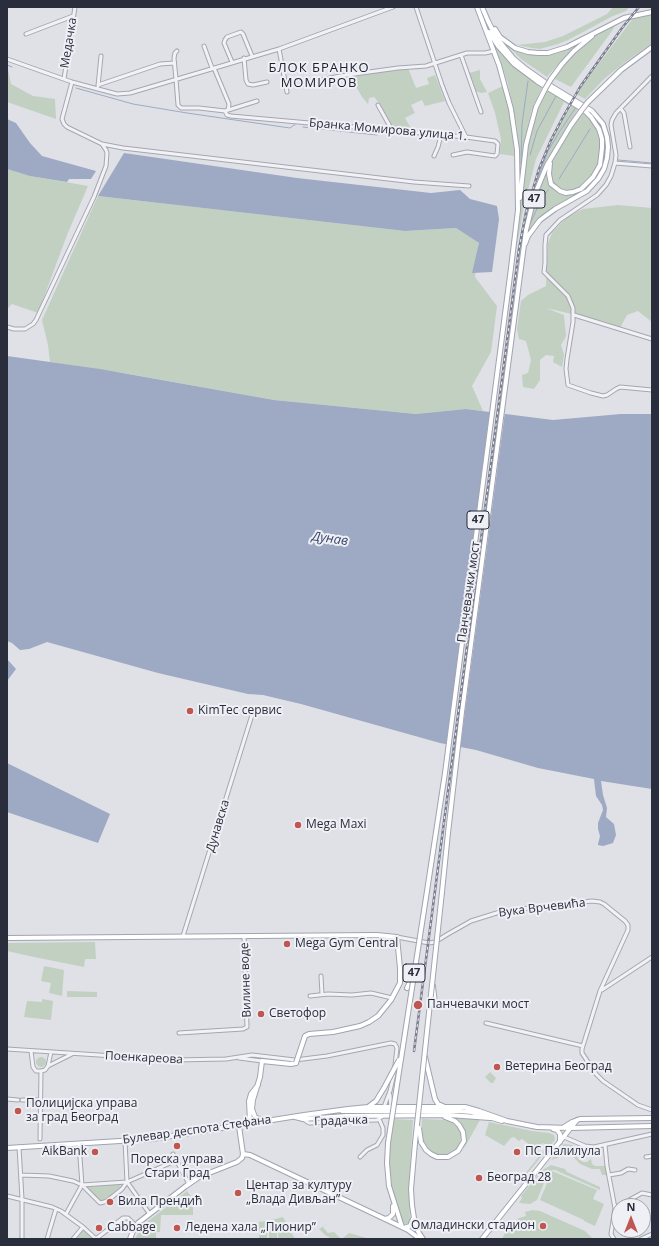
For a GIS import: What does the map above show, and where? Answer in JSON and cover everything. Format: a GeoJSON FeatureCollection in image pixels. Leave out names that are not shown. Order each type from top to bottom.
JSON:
{"type":"FeatureCollection","features":[{"type":"Feature","properties":{"kind":"main road"},"geometry":{"type":"LineString","coordinates":[[477,7],[503,77],[510,103],[518,161],[518,210]]}},
{"type":"Feature","properties":{"kind":"main road"},"geometry":{"type":"LineString","coordinates":[[482,7],[496,37],[513,58],[546,83],[592,111],[603,124],[607,137],[607,158],[604,169],[598,179],[587,191],[555,209],[540,220],[528,236],[522,250]]}},
{"type":"Feature","properties":{"kind":"main road","name":"47"},"geometry":{"type":"LineString","coordinates":[[518,210],[526,145],[529,133],[536,107],[551,79],[574,51],[597,32],[624,18],[652,12]]}},
{"type":"Feature","properties":{"kind":"main road"},"geometry":{"type":"LineString","coordinates":[[485,15],[500,37],[515,48],[528,52],[538,53],[567,47],[597,32]]}},
{"type":"Feature","properties":{"kind":"main road"},"geometry":{"type":"LineString","coordinates":[[483,22],[498,46],[510,61],[538,82],[584,110],[596,124],[602,139],[601,161],[593,177],[581,189],[566,193],[556,189],[551,184],[549,167],[555,151]]}},
{"type":"Feature","properties":{"kind":"main road","name":"47"},"geometry":{"type":"LineString","coordinates":[[522,250],[535,194],[547,165],[555,151],[588,102],[621,70],[652,47]]}},
{"type":"Feature","properties":{"kind":"main road","name":"Панчевачки мост"},"geometry":{"type":"LineString","coordinates":[[414,974],[445,773],[518,210]]}},
{"type":"Feature","properties":{"kind":"main road","name":"Панчевачки мост"},"geometry":{"type":"LineString","coordinates":[[432,982],[454,774],[522,250]]}},
{"type":"Feature","properties":{"kind":"main road"},"geometry":{"type":"LineString","coordinates":[[7,938],[377,935],[397,937],[400,979],[399,986],[392,998]]}},
{"type":"Feature","properties":{"kind":"main road"},"geometry":{"type":"LineString","coordinates":[[408,988],[414,974]]}},
{"type":"Feature","properties":{"kind":"main road","name":"47"},"geometry":{"type":"LineString","coordinates":[[403,1228],[390,1192],[387,1167],[388,1143],[414,974]]}},
{"type":"Feature","properties":{"kind":"main road"},"geometry":{"type":"LineString","coordinates":[[432,982],[436,1004]]}},
{"type":"Feature","properties":{"kind":"main road","name":"47"},"geometry":{"type":"LineString","coordinates":[[424,1239],[418,1233],[414,1219],[411,1189],[432,982]]}},
{"type":"Feature","properties":{"kind":"main road","name":"Поенкареова"},"geometry":{"type":"LineString","coordinates":[[262,1060],[291,1064],[296,1063],[305,1036],[309,1034],[333,1032],[368,1023],[378,1016],[392,998]]}},
{"type":"Feature","properties":{"kind":"main road"},"geometry":{"type":"LineString","coordinates":[[424,1055],[438,1104],[448,1107]]}},
{"type":"Feature","properties":{"kind":"main road"},"geometry":{"type":"LineString","coordinates":[[368,1107],[376,1101],[401,1056]]}},
{"type":"Feature","properties":{"kind":"main road"},"geometry":{"type":"LineString","coordinates":[[262,1060],[260,1077],[253,1100],[253,1112],[254,1116],[264,1121]]}},
{"type":"Feature","properties":{"kind":"main road"},"geometry":{"type":"LineString","coordinates":[[250,1124],[249,1101],[251,1094],[258,1085]]}},
{"type":"Feature","properties":{"kind":"main road","name":"Булевар деспота Стефана"},"geometry":{"type":"LineString","coordinates":[[7,1148],[166,1137],[264,1121],[368,1107],[472,1108],[507,1121]]}},
{"type":"Feature","properties":{"kind":"main road","name":"Булевар деспота Стефана"},"geometry":{"type":"LineString","coordinates":[[338,1111],[460,1111],[472,1112],[490,1118],[550,1128],[652,1126]]}},
{"type":"Feature","properties":{"kind":"main road"},"geometry":{"type":"LineString","coordinates":[[419,1112],[419,1131],[421,1142],[424,1147],[431,1154],[441,1158],[452,1156],[461,1148],[464,1138],[463,1132],[461,1127],[452,1119],[438,1116]]}},
{"type":"Feature","properties":{"kind":"main road"},"geometry":{"type":"LineString","coordinates":[[293,1117],[303,1119],[347,1116],[458,1116],[490,1118]]}},
{"type":"Feature","properties":{"kind":"main road","name":"Булевар деспота Стефана"},"geometry":{"type":"LineString","coordinates":[[561,1128],[577,1120],[583,1119],[652,1118]]}},
{"type":"Feature","properties":{"kind":"main road"},"geometry":{"type":"LineString","coordinates":[[482,1239],[577,1120]]}},
{"type":"Feature","properties":{"kind":"main road"},"geometry":{"type":"LineString","coordinates":[[130,1239],[136,1226],[149,1213],[189,1184],[199,1177],[237,1162],[242,1158],[243,1154],[238,1126]]}},
{"type":"Feature","properties":{"kind":"main road"},"geometry":{"type":"LineString","coordinates":[[550,1128],[557,1130],[559,1133],[560,1142]]}},
{"type":"Feature","properties":{"kind":"main road"},"geometry":{"type":"LineString","coordinates":[[243,1154],[250,1155],[385,1219],[420,1239]]}},
{"type":"Feature","properties":{"kind":"main road"},"geometry":{"type":"LineString","coordinates":[[385,1219],[390,1218],[394,1213],[394,1202]]}},
{"type":"Feature","properties":{"kind":"main road"},"geometry":{"type":"LineString","coordinates":[[403,1228],[410,1226],[414,1219]]}},
{"type":"Feature","properties":{"kind":"main road"},"geometry":{"type":"LineString","coordinates":[[413,1234],[414,1219]]}},
{"type":"Feature","properties":{"kind":"street","name":"Медачка"},"geometry":{"type":"LineString","coordinates":[[64,79],[75,7]]}},
{"type":"Feature","properties":{"kind":"street"},"geometry":{"type":"LineString","coordinates":[[7,59],[98,90],[117,94],[130,93],[244,58],[279,49],[393,7]]}},
{"type":"Feature","properties":{"kind":"street"},"geometry":{"type":"LineString","coordinates":[[416,7],[447,98],[466,137]]}},
{"type":"Feature","properties":{"kind":"street"},"geometry":{"type":"LineString","coordinates":[[26,34],[73,16]]}},
{"type":"Feature","properties":{"kind":"street"},"geometry":{"type":"LineString","coordinates":[[232,62],[224,41],[228,37],[241,32],[252,56]]}},
{"type":"Feature","properties":{"kind":"street"},"geometry":{"type":"LineString","coordinates":[[204,46],[228,104],[226,110]]}},
{"type":"Feature","properties":{"kind":"street"},"geometry":{"type":"LineString","coordinates":[[279,49],[287,92]]}},
{"type":"Feature","properties":{"kind":"street"},"geometry":{"type":"LineString","coordinates":[[177,51],[174,55],[174,63],[178,105],[180,107],[226,110],[257,101]]}},
{"type":"Feature","properties":{"kind":"street"},"geometry":{"type":"LineString","coordinates":[[302,84],[340,76],[398,68],[426,66],[468,53],[484,53],[494,51]]}},
{"type":"Feature","properties":{"kind":"street"},"geometry":{"type":"LineString","coordinates":[[461,55],[481,112]]}},
{"type":"Feature","properties":{"kind":"street"},"geometry":{"type":"LineString","coordinates":[[98,90],[102,56]]}},
{"type":"Feature","properties":{"kind":"street"},"geometry":{"type":"LineString","coordinates":[[244,58],[246,80],[248,84],[253,85],[267,82]]}},
{"type":"Feature","properties":{"kind":"street"},"geometry":{"type":"LineString","coordinates":[[98,85],[160,64],[174,63]]}},
{"type":"Feature","properties":{"kind":"street"},"geometry":{"type":"LineString","coordinates":[[652,76],[613,117],[611,122],[616,155],[611,176],[601,191],[560,220],[546,235],[544,272],[570,298],[574,315],[566,369],[568,385],[603,396],[620,387],[652,390]]}},
{"type":"Feature","properties":{"kind":"street"},"geometry":{"type":"LineString","coordinates":[[72,82],[62,119],[64,124],[67,127],[102,144],[123,148],[414,182],[469,186]]}},
{"type":"Feature","properties":{"kind":"street"},"geometry":{"type":"LineString","coordinates":[[378,105],[392,130]]}},
{"type":"Feature","properties":{"kind":"street"},"geometry":{"type":"LineString","coordinates":[[621,109],[624,113],[630,147]]}},
{"type":"Feature","properties":{"kind":"street","name":"Бранка Момирова улица 1."},"geometry":{"type":"LineString","coordinates":[[226,110],[227,115],[231,116],[466,137],[497,142],[498,144],[497,154],[495,156],[464,152],[454,155]]}},
{"type":"Feature","properties":{"kind":"street"},"geometry":{"type":"LineString","coordinates":[[434,156],[441,135]]}},
{"type":"Feature","properties":{"kind":"street"},"geometry":{"type":"LineString","coordinates":[[7,327],[19,329],[29,326],[33,324],[38,316],[100,184],[107,158],[106,150],[102,144]]}},
{"type":"Feature","properties":{"kind":"street"},"geometry":{"type":"LineString","coordinates":[[615,163],[652,166]]}},
{"type":"Feature","properties":{"kind":"street"},"geometry":{"type":"LineString","coordinates":[[574,315],[652,339]]}},
{"type":"Feature","properties":{"kind":"street","name":"Дунавска"},"geometry":{"type":"LineString","coordinates":[[183,936],[252,715]]}},
{"type":"Feature","properties":{"kind":"street","name":"Вука Врчевића"},"geometry":{"type":"LineString","coordinates":[[397,937],[429,943],[435,942],[471,921],[503,911],[584,902],[600,902],[607,905],[625,921],[628,925],[628,930],[600,991],[583,1046]]}},
{"type":"Feature","properties":{"kind":"street","name":"Вилине воде"},"geometry":{"type":"LineString","coordinates":[[178,1033],[243,1029],[247,1027],[244,936]]}},
{"type":"Feature","properties":{"kind":"street"},"geometry":{"type":"LineString","coordinates":[[600,991],[652,957]]}},
{"type":"Feature","properties":{"kind":"street"},"geometry":{"type":"LineString","coordinates":[[321,976],[322,994]]}},
{"type":"Feature","properties":{"kind":"street"},"geometry":{"type":"LineString","coordinates":[[310,996],[322,994],[352,995],[371,993],[392,998]]}},
{"type":"Feature","properties":{"kind":"street"},"geometry":{"type":"LineString","coordinates":[[486,1023],[583,1046],[582,1053],[600,1078],[638,1105],[652,1110]]}},
{"type":"Feature","properties":{"kind":"street","name":"Поенкареова"},"geometry":{"type":"LineString","coordinates":[[237,1058],[252,1055],[298,1060],[327,1056],[389,1043],[394,1044],[397,1048],[397,1052],[390,1091]]}},
{"type":"Feature","properties":{"kind":"street","name":"Поенкареова"},"geometry":{"type":"LineString","coordinates":[[7,1049],[175,1060],[237,1058],[262,1060]]}},
{"type":"Feature","properties":{"kind":"street"},"geometry":{"type":"LineString","coordinates":[[31,1051],[33,1067],[36,1071],[45,1070],[48,1066],[72,1054]]}},
{"type":"Feature","properties":{"kind":"street"},"geometry":{"type":"LineString","coordinates":[[48,1066],[51,1052]]}},
{"type":"Feature","properties":{"kind":"street"},"geometry":{"type":"LineString","coordinates":[[40,1139],[41,1071]]}},
{"type":"Feature","properties":{"kind":"street"},"geometry":{"type":"LineString","coordinates":[[384,1107],[390,1091]]}},
{"type":"Feature","properties":{"kind":"street"},"geometry":{"type":"LineString","coordinates":[[390,1091],[391,1108]]}},
{"type":"Feature","properties":{"kind":"street"},"geometry":{"type":"LineString","coordinates":[[7,1099],[40,1100]]}},
{"type":"Feature","properties":{"kind":"street","name":"Градачка"},"geometry":{"type":"LineString","coordinates":[[303,1119],[312,1124],[379,1119],[383,1116]]}},
{"type":"Feature","properties":{"kind":"street","name":"Градачка"},"geometry":{"type":"LineString","coordinates":[[360,1157],[367,1150],[377,1144],[384,1135],[379,1119]]}},
{"type":"Feature","properties":{"kind":"street"},"geometry":{"type":"LineString","coordinates":[[564,1137],[585,1146],[594,1147],[652,1134]]}},
{"type":"Feature","properties":{"kind":"street"},"geometry":{"type":"LineString","coordinates":[[124,1141],[127,1182],[149,1213]]}},
{"type":"Feature","properties":{"kind":"street"},"geometry":{"type":"LineString","coordinates":[[66,1214],[82,1186],[79,1144]]}},
{"type":"Feature","properties":{"kind":"street"},"geometry":{"type":"LineString","coordinates":[[605,1145],[613,1198]]}},
{"type":"Feature","properties":{"kind":"street"},"geometry":{"type":"LineString","coordinates":[[19,1147],[22,1199],[22,1239]]}},
{"type":"Feature","properties":{"kind":"street"},"geometry":{"type":"LineString","coordinates":[[173,1154],[189,1184]]}},
{"type":"Feature","properties":{"kind":"street"},"geometry":{"type":"LineString","coordinates":[[646,1157],[652,1156]]}},
{"type":"Feature","properties":{"kind":"street"},"geometry":{"type":"LineString","coordinates":[[82,1186],[127,1182],[176,1160]]}},
{"type":"Feature","properties":{"kind":"street"},"geometry":{"type":"LineString","coordinates":[[609,1175],[627,1170],[635,1170]]}},
{"type":"Feature","properties":{"kind":"street"},"geometry":{"type":"LineString","coordinates":[[21,1175],[49,1176],[66,1179],[82,1186],[100,1203],[104,1202],[122,1188],[127,1182]]}},
{"type":"Feature","properties":{"kind":"street"},"geometry":{"type":"LineString","coordinates":[[632,1198],[640,1193],[652,1195]]}},
{"type":"Feature","properties":{"kind":"street"},"geometry":{"type":"LineString","coordinates":[[7,1196],[56,1209],[66,1214],[96,1238],[123,1218],[128,1218],[136,1226]]}},
{"type":"Feature","properties":{"kind":"street"},"geometry":{"type":"LineString","coordinates":[[47,1239],[56,1209]]}},
{"type":"Feature","properties":{"kind":"street"},"geometry":{"type":"LineString","coordinates":[[73,1239],[83,1227]]}},
{"type":"Feature","properties":{"kind":"green space"},"geometry":{"type":"Polygon","coordinates":[[[479,7],[494,36],[511,58],[590,112],[599,122],[604,135],[606,150],[605,162],[597,177],[601,168],[605,150],[603,134],[598,122],[589,112],[510,59],[493,37],[479,7]]]}},
{"type":"Feature","properties":{"kind":"green space"},"geometry":{"type":"Polygon","coordinates":[[[613,7],[629,7],[626,11],[558,44],[540,49],[517,45],[545,42],[563,36],[607,14],[613,7]]]}},
{"type":"Feature","properties":{"kind":"green space"},"geometry":{"type":"Polygon","coordinates":[[[652,14],[652,43],[604,79],[585,99],[576,94],[634,17],[652,14]]]}},
{"type":"Feature","properties":{"kind":"green space"},"geometry":{"type":"Polygon","coordinates":[[[616,24],[571,87],[553,78],[561,64],[586,42],[597,34],[616,24]]]}},
{"type":"Feature","properties":{"kind":"green space"},"geometry":{"type":"Polygon","coordinates":[[[581,42],[567,54],[547,77],[521,59],[507,45],[520,52],[537,55],[559,51],[581,42]]]}},
{"type":"Feature","properties":{"kind":"green space"},"geometry":{"type":"Polygon","coordinates":[[[494,43],[507,59],[524,74],[579,108],[590,118],[597,130],[601,148],[599,164],[592,177],[581,187],[566,191],[555,186],[550,176],[551,165],[566,136],[583,112],[578,109],[552,152],[539,178],[526,222],[518,268],[527,212],[540,167],[547,148],[570,106],[564,102],[536,159],[524,206],[513,268],[527,148],[536,112],[547,90],[542,87],[531,112],[525,139],[521,170],[517,128],[508,84],[500,59],[493,44],[494,43]]]}},
{"type":"Feature","properties":{"kind":"green space"},"geometry":{"type":"Polygon","coordinates":[[[7,64],[11,84],[33,96],[55,99],[56,119],[7,102],[7,64]]]}},
{"type":"Feature","properties":{"kind":"green space"},"geometry":{"type":"Polygon","coordinates":[[[408,68],[416,88],[429,84],[427,78],[435,75],[445,101],[425,106],[422,100],[411,105],[415,113],[405,118],[412,130],[393,128],[380,104],[374,97],[369,98],[368,104],[362,97],[350,76],[408,68]]]}},
{"type":"Feature","properties":{"kind":"green space"},"geometry":{"type":"Polygon","coordinates":[[[480,70],[480,79],[487,92],[481,93],[475,91],[469,73],[480,70]]]}},
{"type":"Feature","properties":{"kind":"green space"},"geometry":{"type":"Polygon","coordinates":[[[503,86],[513,130],[514,156],[500,154],[501,139],[495,113],[488,93],[503,86]]]}},
{"type":"Feature","properties":{"kind":"green space"},"geometry":{"type":"Polygon","coordinates":[[[7,169],[31,176],[88,186],[67,235],[38,313],[12,304],[7,309],[7,169]]]}},
{"type":"Feature","properties":{"kind":"green space"},"geometry":{"type":"Polygon","coordinates":[[[546,171],[547,178],[551,186],[558,192],[571,195],[585,189],[553,207],[538,219],[528,233],[527,232],[534,202],[546,171]]]}},
{"type":"Feature","properties":{"kind":"green space"},"geometry":{"type":"Polygon","coordinates":[[[597,177],[594,182],[585,189],[597,177]]]}},
{"type":"Feature","properties":{"kind":"green space"},"geometry":{"type":"Polygon","coordinates":[[[98,196],[405,231],[456,228],[479,243],[475,277],[497,306],[491,352],[472,386],[483,411],[466,409],[416,414],[274,400],[129,374],[50,362],[48,345],[42,320],[98,196]]]}},
{"type":"Feature","properties":{"kind":"green space"},"geometry":{"type":"Polygon","coordinates":[[[618,205],[652,208],[652,322],[638,311],[627,315],[620,328],[606,322],[546,308],[564,315],[566,336],[561,345],[564,355],[562,367],[553,362],[554,356],[546,355],[540,360],[540,380],[534,389],[523,387],[522,375],[528,373],[531,360],[526,341],[519,339],[517,329],[521,301],[528,295],[546,286],[548,243],[552,233],[567,217],[583,209],[618,205]]]}},
{"type":"Feature","properties":{"kind":"green space"},"geometry":{"type":"Polygon","coordinates":[[[95,942],[96,959],[85,959],[84,967],[7,951],[7,943],[95,942]]]}},
{"type":"Feature","properties":{"kind":"green space"},"geometry":{"type":"Polygon","coordinates":[[[44,966],[64,970],[62,996],[49,993],[51,983],[41,981],[44,966]]]}},
{"type":"Feature","properties":{"kind":"green space"},"geometry":{"type":"Polygon","coordinates":[[[67,991],[97,992],[97,997],[67,997],[67,991]]]}},
{"type":"Feature","properties":{"kind":"green space"},"geometry":{"type":"Polygon","coordinates":[[[42,999],[53,1001],[51,1020],[24,1017],[27,1001],[42,1002],[42,999]]]}},
{"type":"Feature","properties":{"kind":"green space"},"geometry":{"type":"Polygon","coordinates":[[[39,1057],[43,1057],[45,1058],[45,1066],[39,1067],[36,1064],[36,1060],[39,1057]]]}},
{"type":"Feature","properties":{"kind":"green space"},"geometry":{"type":"Polygon","coordinates":[[[490,1072],[496,1078],[493,1083],[485,1077],[490,1072]]]}},
{"type":"Feature","properties":{"kind":"green space"},"geometry":{"type":"Polygon","coordinates":[[[453,1117],[480,1120],[464,1147],[465,1138],[460,1123],[453,1117]]]}},
{"type":"Feature","properties":{"kind":"green space"},"geometry":{"type":"Polygon","coordinates":[[[391,1119],[413,1120],[409,1184],[410,1221],[406,1225],[403,1222],[395,1201],[387,1166],[391,1119]]]}},
{"type":"Feature","properties":{"kind":"green space"},"geometry":{"type":"Polygon","coordinates":[[[422,1119],[444,1120],[455,1124],[460,1130],[461,1134],[460,1143],[456,1150],[443,1155],[434,1154],[427,1149],[421,1133],[422,1119]]]}},
{"type":"Feature","properties":{"kind":"green space"},"geometry":{"type":"Polygon","coordinates":[[[489,1122],[549,1133],[554,1135],[555,1140],[526,1175],[525,1174],[547,1146],[543,1143],[537,1150],[522,1139],[519,1141],[514,1137],[511,1138],[504,1146],[485,1135],[489,1122]]]}},
{"type":"Feature","properties":{"kind":"green space"},"geometry":{"type":"Polygon","coordinates":[[[564,1144],[573,1145],[578,1159],[583,1162],[587,1162],[591,1159],[592,1164],[595,1166],[607,1166],[609,1175],[602,1175],[600,1169],[592,1169],[580,1164],[567,1150],[560,1154],[558,1158],[551,1160],[564,1144]]]}},
{"type":"Feature","properties":{"kind":"green space"},"geometry":{"type":"Polygon","coordinates":[[[551,1165],[565,1169],[567,1172],[600,1187],[600,1190],[552,1170],[547,1176],[537,1200],[530,1204],[519,1203],[522,1198],[521,1196],[541,1171],[551,1165]]]}},
{"type":"Feature","properties":{"kind":"green space"},"geometry":{"type":"Polygon","coordinates":[[[552,1171],[597,1190],[593,1199],[604,1204],[595,1226],[540,1200],[552,1171]]]}},
{"type":"Feature","properties":{"kind":"green space"},"geometry":{"type":"Polygon","coordinates":[[[120,1184],[121,1188],[106,1200],[102,1201],[86,1187],[120,1184]]]}},
{"type":"Feature","properties":{"kind":"green space"},"geometry":{"type":"Polygon","coordinates":[[[187,1191],[193,1199],[193,1215],[161,1215],[160,1232],[156,1232],[156,1239],[135,1239],[139,1231],[147,1222],[187,1191]]]}},
{"type":"Feature","properties":{"kind":"green space","name":"Омладински стадион"},"geometry":{"type":"Polygon","coordinates":[[[532,1210],[540,1211],[585,1231],[593,1239],[502,1239],[507,1229],[510,1230],[519,1218],[526,1216],[525,1212],[532,1210]]]}},
{"type":"Feature","properties":{"kind":"green space"},"geometry":{"type":"Polygon","coordinates":[[[283,1217],[295,1239],[278,1239],[279,1228],[270,1228],[268,1221],[283,1217]]]}},
{"type":"Feature","properties":{"kind":"green space"},"geometry":{"type":"Polygon","coordinates":[[[267,1221],[267,1238],[259,1238],[259,1222],[267,1221]]]}},
{"type":"Feature","properties":{"kind":"green space"},"geometry":{"type":"Polygon","coordinates":[[[330,1222],[323,1227],[328,1233],[334,1232],[341,1239],[332,1239],[319,1229],[330,1222]]]}},
{"type":"Feature","properties":{"kind":"green space"},"geometry":{"type":"Polygon","coordinates":[[[83,1229],[93,1239],[76,1239],[83,1229]]]}},
{"type":"Feature","properties":{"kind":"green space"},"geometry":{"type":"Polygon","coordinates":[[[269,1229],[277,1229],[277,1239],[269,1239],[269,1229]]]}},
{"type":"Feature","properties":{"kind":"green space"},"geometry":{"type":"Polygon","coordinates":[[[349,1233],[370,1239],[342,1239],[349,1233]]]}},
{"type":"Feature","properties":{"kind":"water"},"geometry":{"type":"Polygon","coordinates":[[[7,119],[16,123],[30,143],[42,156],[96,171],[91,179],[69,179],[67,182],[30,176],[7,169],[7,119]]]}},
{"type":"Feature","properties":{"kind":"water"},"geometry":{"type":"Polygon","coordinates":[[[124,153],[297,178],[431,193],[460,190],[470,199],[497,206],[499,219],[492,272],[472,273],[479,243],[456,228],[405,231],[98,196],[124,153]]]}},
{"type":"Feature","properties":{"kind":"water","name":"Дунав"},"geometry":{"type":"Polygon","coordinates":[[[7,356],[100,369],[274,400],[416,414],[466,409],[553,420],[621,414],[652,414],[652,789],[601,781],[607,808],[606,817],[614,824],[616,835],[613,843],[603,846],[598,845],[600,836],[598,823],[603,810],[602,805],[596,796],[594,779],[538,768],[476,750],[440,743],[301,704],[263,695],[248,694],[158,673],[47,642],[29,649],[20,650],[12,643],[7,641],[7,356]]]}},
{"type":"Feature","properties":{"kind":"water"},"geometry":{"type":"Polygon","coordinates":[[[7,659],[16,669],[7,681],[7,659]]]}},
{"type":"Feature","properties":{"kind":"water"},"geometry":{"type":"Polygon","coordinates":[[[7,763],[110,814],[98,843],[7,812],[7,763]]]}},
{"type":"Feature","properties":{"kind":"pier"},"geometry":{"type":"Polygon","coordinates":[[[490,410],[505,412],[460,749],[446,746],[490,410]]]}},
{"type":"Feature","properties":{"kind":"waterway"},"geometry":{"type":"LineString","coordinates":[[7,65],[12,67]]}},
{"type":"Feature","properties":{"kind":"waterway"},"geometry":{"type":"LineString","coordinates":[[521,164],[522,124],[528,81]]}},
{"type":"Feature","properties":{"kind":"waterway"},"geometry":{"type":"LineString","coordinates":[[76,88],[133,104],[290,128],[295,125]]}},
{"type":"Feature","properties":{"kind":"waterway"},"geometry":{"type":"LineString","coordinates":[[530,155],[537,131],[556,96]]}},
{"type":"Feature","properties":{"kind":"waterway"},"geometry":{"type":"LineString","coordinates":[[531,196],[548,151],[576,107]]}},
{"type":"Feature","properties":{"kind":"waterway"},"geometry":{"type":"LineString","coordinates":[[303,127],[377,135]]}},
{"type":"Feature","properties":{"kind":"waterway"},"geometry":{"type":"LineString","coordinates":[[559,179],[590,129]]}},
{"type":"Feature","properties":{"kind":"waterway"},"geometry":{"type":"LineString","coordinates":[[618,160],[652,163]]}},
{"type":"Feature","properties":{"kind":"waterway"},"geometry":{"type":"LineString","coordinates":[[531,222],[541,200],[548,190]]}},
{"type":"Feature","properties":{"kind":"railway"},"geometry":{"type":"LineString","coordinates":[[414,1051],[519,249],[526,212],[539,169],[551,140],[563,117],[580,87],[622,28],[639,7]]}},
{"type":"Feature","properties":{"kind":"place","name":"KimTec сервис"},"geometry":{"type":"Point","coordinates":[190,711]}},
{"type":"Feature","properties":{"kind":"place","name":"Mega Maxi"},"geometry":{"type":"Point","coordinates":[298,825]}},
{"type":"Feature","properties":{"kind":"place","name":"Mega Gym Central"},"geometry":{"type":"Point","coordinates":[287,944]}},
{"type":"Feature","properties":{"kind":"place","name":"Панчевачки мост"},"geometry":{"type":"Point","coordinates":[418,1005]}},
{"type":"Feature","properties":{"kind":"place","name":"Светофор"},"geometry":{"type":"Point","coordinates":[261,1014]}},
{"type":"Feature","properties":{"kind":"place","name":"Ветерина Београд"},"geometry":{"type":"Point","coordinates":[497,1067]}},
{"type":"Feature","properties":{"kind":"place","name":"Полицијска управа за град Београд"},"geometry":{"type":"Point","coordinates":[18,1111]}},
{"type":"Feature","properties":{"kind":"place","name":"Пореска управа Стари Град"},"geometry":{"type":"Point","coordinates":[177,1146]}},
{"type":"Feature","properties":{"kind":"place","name":"AikBank"},"geometry":{"type":"Point","coordinates":[95,1152]}},
{"type":"Feature","properties":{"kind":"place","name":"ПС Палилула"},"geometry":{"type":"Point","coordinates":[517,1152]}},
{"type":"Feature","properties":{"kind":"place","name":"Београд 28"},"geometry":{"type":"Point","coordinates":[479,1178]}},
{"type":"Feature","properties":{"kind":"place","name":"Центар за културу „Влада Дивљан”"},"geometry":{"type":"Point","coordinates":[238,1193]}},
{"type":"Feature","properties":{"kind":"place","name":"Вила Прендић"},"geometry":{"type":"Point","coordinates":[110,1202]}},
{"type":"Feature","properties":{"kind":"place","name":"Омладински стадион"},"geometry":{"type":"Point","coordinates":[543,1226]}},
{"type":"Feature","properties":{"kind":"place","name":"Cabbage"},"geometry":{"type":"Point","coordinates":[99,1228]}},
{"type":"Feature","properties":{"kind":"place","name":"Ледена хала „Пионир”"},"geometry":{"type":"Point","coordinates":[177,1228]}},
{"type":"Feature","properties":{"kind":"district","name":"БЛОК БРАНКО МОМИРОВ"},"geometry":{"type":"Point","coordinates":[319,76]}}]}
